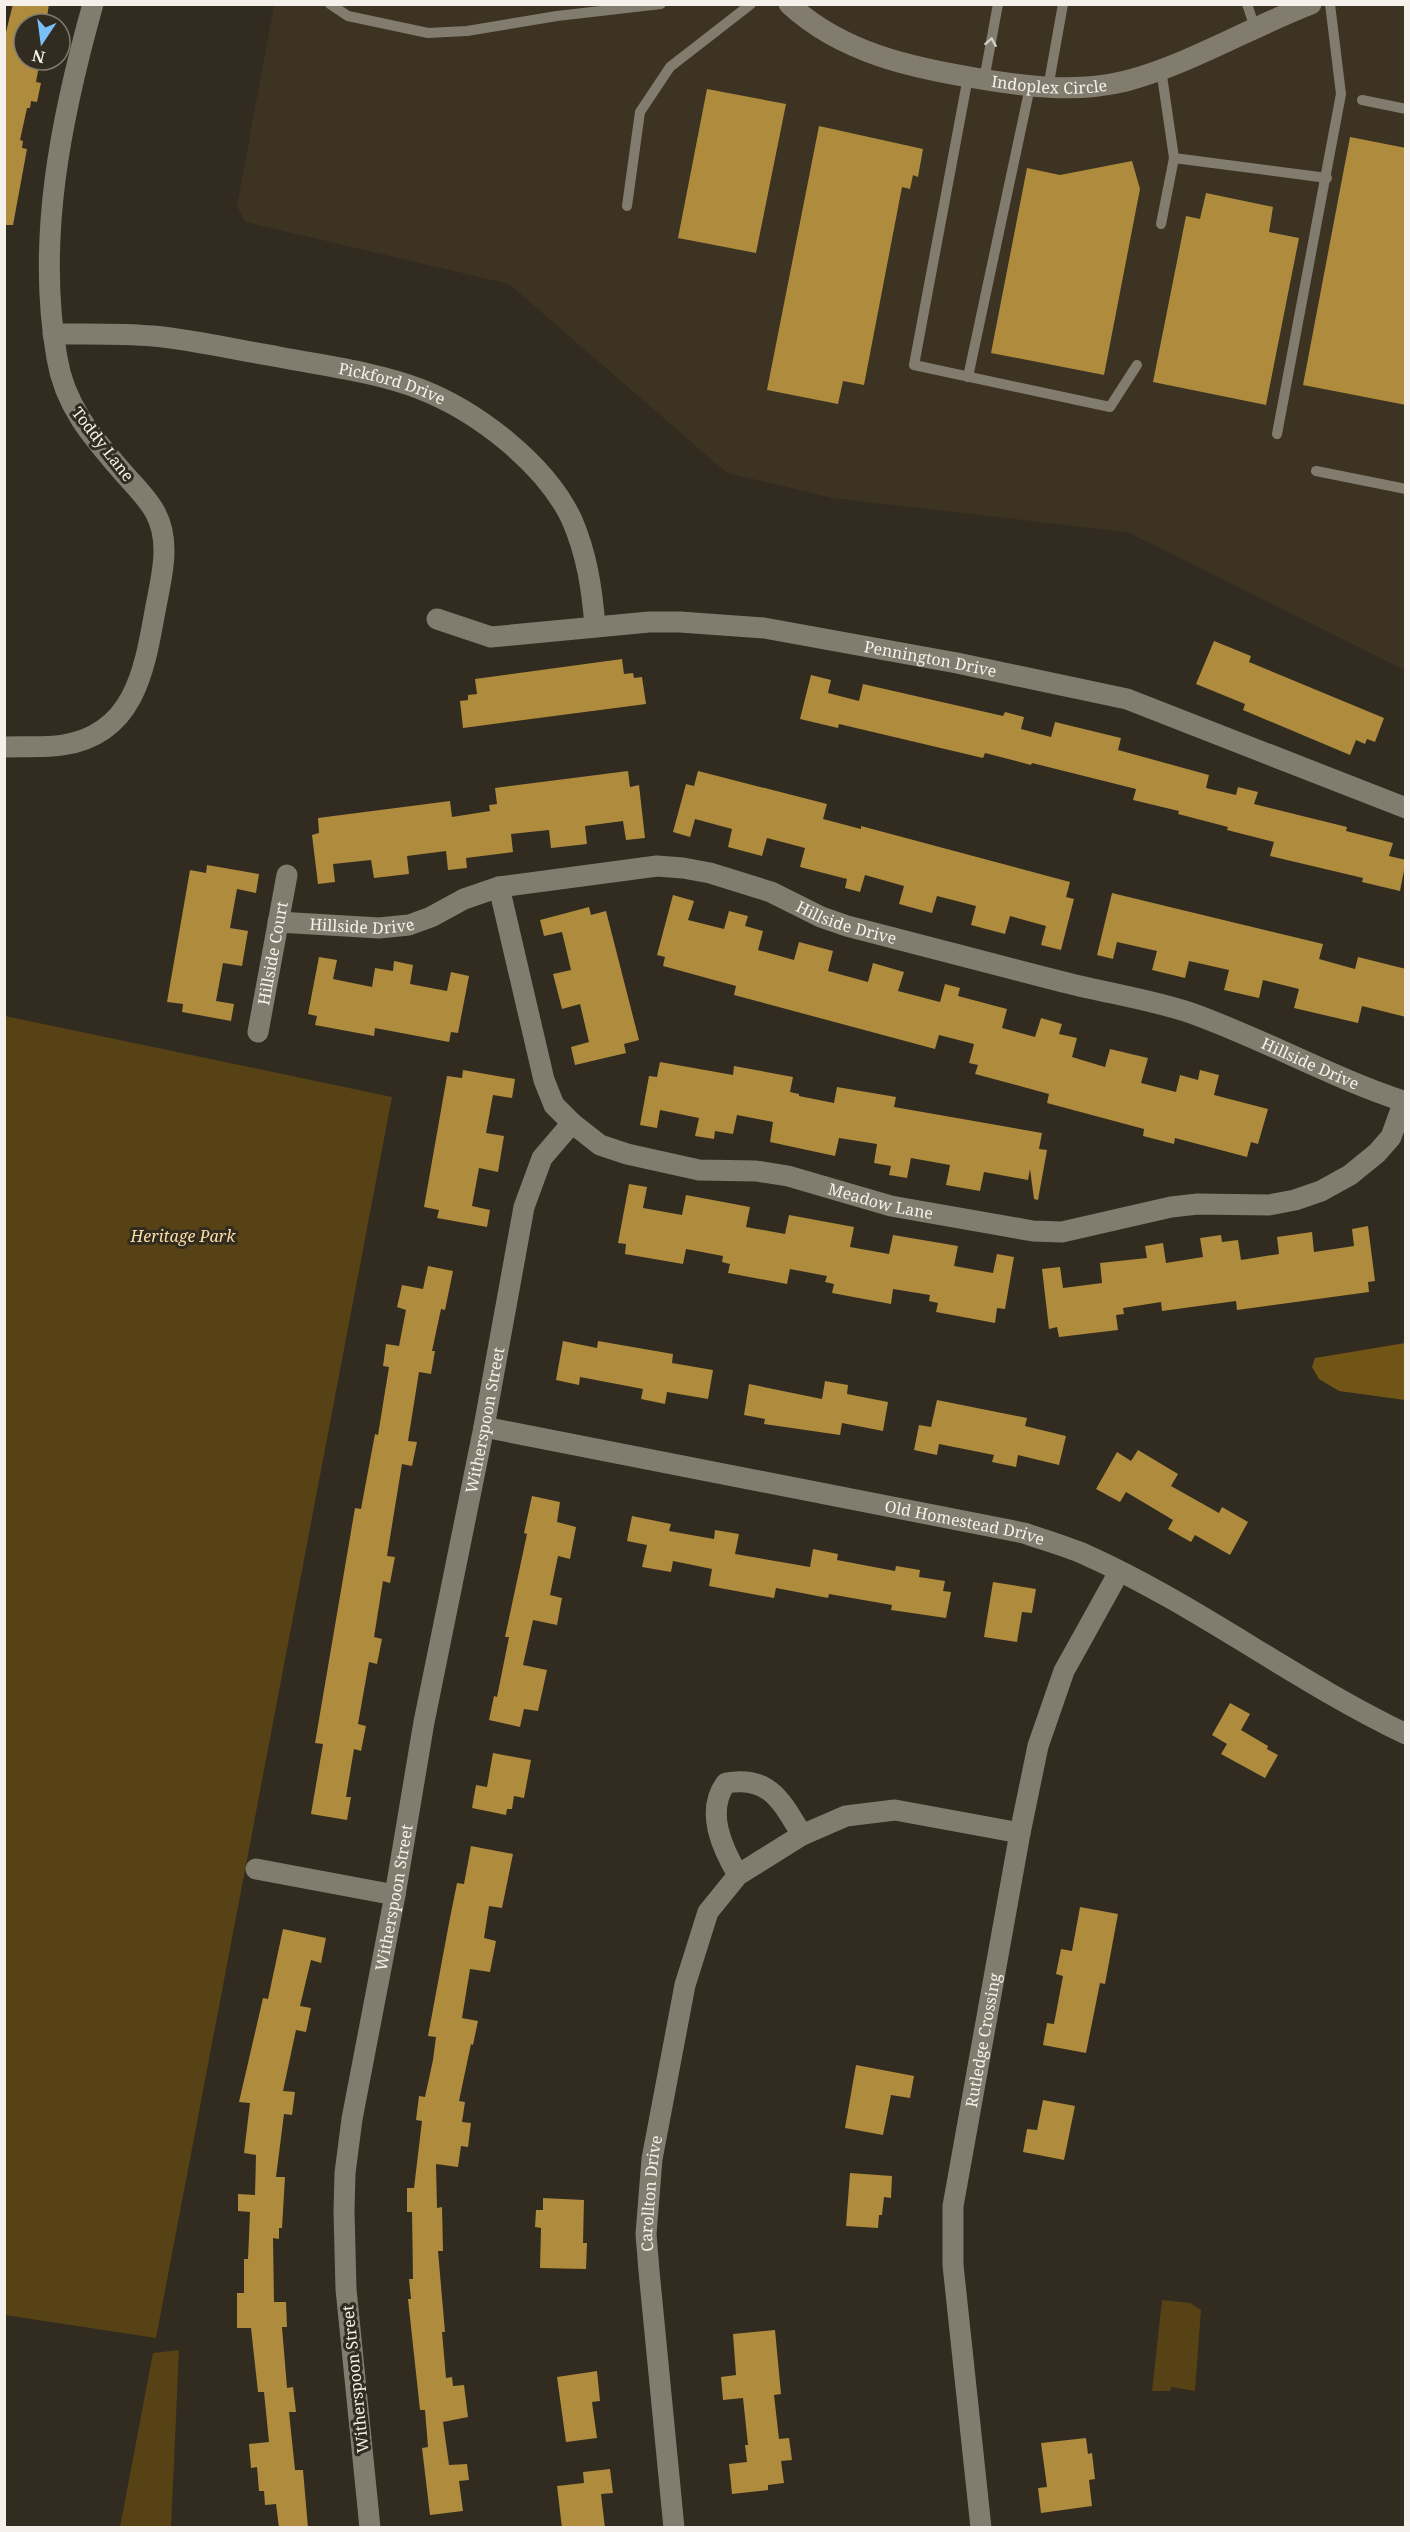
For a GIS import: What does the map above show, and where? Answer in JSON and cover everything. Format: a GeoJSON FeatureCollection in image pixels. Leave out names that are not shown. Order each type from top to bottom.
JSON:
{"type":"FeatureCollection","features":[{"type":"Feature","properties":{"kind":"street","name":"Toddy Lane"},"geometry":{"type":"LineString","coordinates":[[4,747],[51,746],[77,741],[99,731],[125,708],[136,692],[145,665],[164,563],[162,533],[156,513],[86,429],[70,404],[60,375],[53,334],[49,236],[56,170],[74,73],[93,4]]}},
{"type":"Feature","properties":{"kind":"street","name":"Indoplex Circle"},"geometry":{"type":"LineString","coordinates":[[789,4],[819,28],[860,49],[896,62],[1039,88],[1106,85],[1161,69],[1311,4]]}},
{"type":"Feature","properties":{"kind":"street","name":"Pickford Drive"},"geometry":{"type":"LineString","coordinates":[[53,334],[134,335],[183,340],[341,369],[418,388],[442,398],[481,422],[512,446],[562,502],[588,568],[595,626]]}},
{"type":"Feature","properties":{"kind":"street","name":"Pennington Drive"},"geometry":{"type":"LineString","coordinates":[[437,619],[491,637],[521,636],[595,626],[680,622],[764,628],[957,663],[1127,699],[1406,808]]}},
{"type":"Feature","properties":{"kind":"street","name":"Hillside Drive"},"geometry":{"type":"LineString","coordinates":[[278,922],[379,928],[409,925],[431,917],[464,899],[499,887],[657,866],[683,868],[710,873],[771,892],[821,917],[848,926],[1065,983],[1138,997],[1190,1013],[1231,1028],[1354,1084],[1405,1101]]}},
{"type":"Feature","properties":{"kind":"street","name":"Hillside Court"},"geometry":{"type":"LineString","coordinates":[[258,1032],[287,875]]}},
{"type":"Feature","properties":{"kind":"street","name":"Meadow Lane"},"geometry":{"type":"LineString","coordinates":[[499,887],[544,1080],[554,1105],[600,1145],[627,1154],[699,1170],[756,1171],[788,1176],[891,1206],[1015,1228],[1062,1232],[1172,1207],[1198,1204],[1269,1205],[1321,1191],[1350,1175],[1377,1154],[1391,1137],[1405,1101]]}},
{"type":"Feature","properties":{"kind":"street","name":"Witherspoon Street"},"geometry":{"type":"LineString","coordinates":[[370,2528],[346,2289],[344,2202],[352,2119],[395,1895],[424,1722],[484,1427],[524,1207],[542,1158],[572,1123]]}},
{"type":"Feature","properties":{"kind":"street","name":"Old Homestead Drive"},"geometry":{"type":"LineString","coordinates":[[484,1427],[1024,1533],[1083,1554],[1148,1586],[1377,1720],[1406,1734]]}},
{"type":"Feature","properties":{"kind":"street","name":"Rutledge Crossing"},"geometry":{"type":"LineString","coordinates":[[981,2528],[953,2265],[953,2206],[1020,1833],[1038,1746],[1064,1671],[1119,1572]]}},
{"type":"Feature","properties":{"kind":"street"},"geometry":{"type":"LineString","coordinates":[[738,1875],[727,1856],[719,1831],[715,1805],[719,1792],[726,1783],[744,1779],[772,1792],[782,1801],[802,1835]]}},
{"type":"Feature","properties":{"kind":"street","name":"Carollton Drive"},"geometry":{"type":"LineString","coordinates":[[674,2528],[646,2234],[652,2159],[685,1985],[708,1912],[738,1875],[802,1835],[846,1816],[895,1810],[1020,1833]]}},
{"type":"Feature","properties":{"kind":"street"},"geometry":{"type":"LineString","coordinates":[[256,1869],[395,1895]]}},
{"type":"Feature","properties":{"kind":"lane"},"geometry":{"type":"LineString","coordinates":[[330,4],[348,16],[428,33],[467,32],[587,9],[661,4]]}},
{"type":"Feature","properties":{"kind":"lane"},"geometry":{"type":"LineString","coordinates":[[627,206],[640,112],[670,67],[751,4]]}},
{"type":"Feature","properties":{"kind":"lane"},"geometry":{"type":"LineString","coordinates":[[998,4],[976,78],[914,365],[1110,407],[1137,365]]}},
{"type":"Feature","properties":{"kind":"lane"},"geometry":{"type":"LineString","coordinates":[[969,376],[1039,88],[1063,4]]}},
{"type":"Feature","properties":{"kind":"lane"},"geometry":{"type":"LineString","coordinates":[[1247,4],[1255,28]]}},
{"type":"Feature","properties":{"kind":"lane"},"geometry":{"type":"LineString","coordinates":[[1277,434],[1341,94],[1330,4]]}},
{"type":"Feature","properties":{"kind":"lane"},"geometry":{"type":"LineString","coordinates":[[1161,69],[1174,158],[1161,224]]}},
{"type":"Feature","properties":{"kind":"lane"},"geometry":{"type":"LineString","coordinates":[[1362,100],[1406,109]]}},
{"type":"Feature","properties":{"kind":"lane"},"geometry":{"type":"LineString","coordinates":[[1174,158],[1327,178]]}},
{"type":"Feature","properties":{"kind":"lane"},"geometry":{"type":"LineString","coordinates":[[1316,471],[1406,489]]}},
{"type":"Feature","properties":{"kind":"shaded area"},"geometry":{"type":"Polygon","coordinates":[[[274,5],[1405,5],[1405,670],[1127,532],[833,498],[727,473],[509,284],[245,222],[237,206],[274,5]]]}},
{"type":"Feature","properties":{"kind":"shaded area"},"geometry":{"type":"Polygon","coordinates":[[[1405,1343],[1405,1400],[1339,1391],[1319,1379],[1312,1367],[1315,1358],[1405,1343]]]}},
{"type":"Feature","properties":{"kind":"green space","name":"Heritage Park"},"geometry":{"type":"Polygon","coordinates":[[[5,1016],[392,1097],[156,2338],[5,2315],[5,1016]]]}},
{"type":"Feature","properties":{"kind":"green space"},"geometry":{"type":"Polygon","coordinates":[[[1162,2300],[1190,2303],[1201,2310],[1195,2391],[1171,2387],[1170,2391],[1152,2391],[1162,2300]]]}},
{"type":"Feature","properties":{"kind":"green space"},"geometry":{"type":"Polygon","coordinates":[[[179,2350],[171,2527],[120,2527],[153,2353],[179,2350]]]}},
{"type":"Feature","properties":{"kind":"building"},"geometry":{"type":"Polygon","coordinates":[[[13,4],[49,4],[48,12],[12,12],[12,72],[38,72],[36,82],[41,83],[37,102],[31,101],[30,108],[27,108],[20,140],[23,141],[22,148],[27,149],[13,225],[4,225],[4,40],[13,4]]]}},
{"type":"Feature","properties":{"kind":"building"},"geometry":{"type":"Polygon","coordinates":[[[707,89],[786,104],[756,253],[678,238],[707,89]]]}},
{"type":"Feature","properties":{"kind":"building"},"geometry":{"type":"Polygon","coordinates":[[[819,126],[923,149],[918,177],[913,175],[910,189],[902,187],[864,385],[843,381],[838,404],[767,390],[819,126]]]}},
{"type":"Feature","properties":{"kind":"building"},"geometry":{"type":"Polygon","coordinates":[[[1350,137],[1406,148],[1406,405],[1303,385],[1350,137]]]}},
{"type":"Feature","properties":{"kind":"building"},"geometry":{"type":"Polygon","coordinates":[[[1132,161],[1140,189],[1104,375],[991,353],[1027,168],[1060,175],[1132,161]]]}},
{"type":"Feature","properties":{"kind":"building"},"geometry":{"type":"Polygon","coordinates":[[[1206,193],[1273,207],[1269,232],[1299,238],[1266,405],[1153,382],[1186,216],[1200,219],[1206,193]]]}},
{"type":"Feature","properties":{"kind":"building"},"geometry":{"type":"Polygon","coordinates":[[[1214,641],[1251,656],[1249,662],[1384,718],[1375,742],[1367,739],[1365,744],[1356,740],[1350,755],[1243,710],[1245,704],[1196,684],[1214,641]]]}},
{"type":"Feature","properties":{"kind":"building"},"geometry":{"type":"Polygon","coordinates":[[[622,659],[624,674],[633,673],[634,678],[642,677],[646,704],[463,728],[460,701],[468,700],[468,695],[477,694],[475,679],[622,659]]]}},
{"type":"Feature","properties":{"kind":"building"},"geometry":{"type":"Polygon","coordinates":[[[811,675],[831,680],[828,693],[859,701],[863,684],[1003,716],[1005,712],[1024,717],[1021,729],[1051,737],[1055,722],[1121,738],[1118,750],[1209,775],[1206,788],[1236,795],[1238,787],[1258,792],[1254,804],[1347,827],[1346,831],[1393,843],[1389,856],[1406,860],[1400,891],[1362,882],[1363,878],[1270,856],[1274,842],[1227,830],[1228,827],[1178,814],[1179,811],[1133,800],[1136,789],[985,753],[983,758],[839,724],[838,728],[800,719],[811,675]]]}},
{"type":"Feature","properties":{"kind":"building"},"geometry":{"type":"Polygon","coordinates":[[[628,771],[630,787],[639,785],[645,838],[626,840],[623,821],[585,826],[587,844],[551,848],[549,830],[511,834],[513,852],[466,858],[467,868],[448,870],[446,851],[407,856],[409,874],[374,878],[371,860],[333,864],[335,882],[318,884],[312,835],[319,833],[318,818],[450,801],[452,817],[490,811],[489,805],[497,804],[495,788],[628,771]]]}},
{"type":"Feature","properties":{"kind":"building"},"geometry":{"type":"Polygon","coordinates":[[[698,771],[827,804],[823,819],[861,829],[861,826],[1070,882],[1066,897],[1074,899],[1061,950],[1041,945],[1046,926],[1010,916],[1005,934],[971,925],[976,906],[937,896],[932,913],[899,904],[904,886],[865,875],[860,892],[845,888],[847,879],[800,867],[805,848],[767,838],[762,856],[728,847],[732,829],[695,819],[690,837],[673,832],[686,784],[694,786],[698,771]]]}},
{"type":"Feature","properties":{"kind":"building"},"geometry":{"type":"Polygon","coordinates":[[[207,865],[259,874],[256,893],[237,889],[230,928],[248,931],[242,966],[223,963],[216,1001],[234,1004],[231,1021],[182,1012],[183,1004],[167,1002],[190,870],[206,873],[207,865]]]}},
{"type":"Feature","properties":{"kind":"building"},"geometry":{"type":"Polygon","coordinates":[[[1112,893],[1323,944],[1319,959],[1355,969],[1358,957],[1406,969],[1406,1017],[1362,1006],[1358,1023],[1294,1008],[1299,989],[1263,980],[1259,998],[1224,990],[1229,970],[1189,961],[1185,978],[1152,970],[1157,951],[1117,942],[1113,959],[1097,955],[1112,893]]]}},
{"type":"Feature","properties":{"kind":"building"},"geometry":{"type":"Polygon","coordinates":[[[673,895],[694,901],[688,920],[724,929],[729,911],[748,916],[745,926],[763,931],[758,950],[794,960],[799,942],[833,951],[828,971],[868,982],[873,963],[904,972],[898,991],[940,1002],[945,984],[960,988],[958,996],[1007,1009],[1002,1028],[1035,1037],[1041,1018],[1062,1024],[1059,1034],[1077,1038],[1072,1057],[1105,1067],[1110,1049],[1148,1058],[1141,1083],[1176,1092],[1180,1075],[1198,1080],[1200,1070],[1219,1075],[1214,1095],[1268,1109],[1258,1144],[1251,1142],[1247,1157],[1175,1138],[1174,1144],[1143,1136],[1144,1129],[1047,1103],[1049,1094],[975,1074],[978,1065],[969,1063],[974,1044],[939,1035],[935,1049],[734,995],[736,986],[663,966],[665,957],[657,955],[673,895]]]}},
{"type":"Feature","properties":{"kind":"building"},"geometry":{"type":"Polygon","coordinates":[[[589,907],[591,915],[606,911],[639,1040],[624,1044],[626,1053],[575,1065],[571,1047],[589,1042],[580,1004],[562,1009],[553,974],[571,970],[562,932],[544,936],[540,920],[589,907]]]}},
{"type":"Feature","properties":{"kind":"building"},"geometry":{"type":"Polygon","coordinates":[[[319,957],[337,960],[333,979],[372,987],[375,968],[393,971],[394,961],[413,965],[410,984],[447,991],[451,972],[469,976],[458,1033],[451,1032],[449,1042],[375,1028],[374,1036],[315,1025],[317,1016],[308,1014],[319,957]]]}},
{"type":"Feature","properties":{"kind":"building"},"geometry":{"type":"Polygon","coordinates":[[[660,1062],[733,1075],[734,1066],[793,1077],[790,1092],[799,1094],[799,1096],[834,1103],[837,1087],[896,1097],[894,1107],[1042,1133],[1039,1149],[1047,1150],[1038,1200],[1034,1199],[1030,1169],[1028,1180],[984,1172],[980,1191],[946,1185],[950,1165],[911,1158],[907,1178],[889,1175],[891,1166],[874,1163],[877,1144],[839,1138],[835,1156],[770,1142],[773,1122],[737,1115],[733,1134],[715,1131],[714,1139],[695,1136],[699,1118],[660,1110],[657,1128],[640,1125],[649,1076],[657,1077],[660,1062]]]}},
{"type":"Feature","properties":{"kind":"building"},"geometry":{"type":"Polygon","coordinates":[[[463,1070],[515,1079],[512,1098],[493,1095],[486,1133],[504,1136],[498,1172],[479,1168],[472,1206],[490,1210],[487,1227],[437,1218],[439,1210],[424,1207],[447,1076],[462,1078],[463,1070]]]}},
{"type":"Feature","properties":{"kind":"building"},"geometry":{"type":"Polygon","coordinates":[[[629,1184],[647,1187],[643,1208],[682,1215],[686,1195],[750,1207],[746,1227],[785,1234],[789,1215],[854,1227],[850,1247],[889,1254],[893,1235],[958,1246],[954,1266],[993,1273],[997,1254],[1014,1257],[1005,1309],[997,1308],[995,1323],[936,1312],[938,1303],[929,1301],[930,1295],[893,1289],[891,1304],[832,1293],[834,1284],[825,1282],[827,1276],[790,1269],[787,1284],[728,1273],[730,1264],[722,1262],[723,1256],[686,1249],[683,1264],[625,1254],[626,1244],[618,1243],[629,1184]]]}},
{"type":"Feature","properties":{"kind":"building"},"geometry":{"type":"Polygon","coordinates":[[[1368,1226],[1375,1281],[1368,1282],[1369,1292],[1237,1310],[1236,1301],[1162,1311],[1161,1302],[1123,1308],[1124,1314],[1116,1315],[1118,1330],[1059,1337],[1057,1327],[1049,1329],[1042,1269],[1060,1267],[1063,1288],[1102,1283],[1100,1263],[1147,1258],[1145,1246],[1163,1243],[1166,1263],[1203,1257],[1200,1238],[1221,1235],[1222,1242],[1238,1240],[1241,1260],[1279,1254],[1277,1237],[1312,1232],[1314,1252],[1354,1246],[1352,1229],[1368,1226]]]}},
{"type":"Feature","properties":{"kind":"building"},"geometry":{"type":"Polygon","coordinates":[[[428,1266],[453,1271],[445,1310],[441,1309],[432,1351],[435,1351],[431,1374],[419,1372],[408,1441],[417,1442],[412,1466],[402,1464],[387,1556],[395,1557],[390,1583],[383,1581],[374,1637],[382,1639],[377,1664],[369,1662],[358,1724],[366,1726],[361,1751],[354,1749],[346,1797],[351,1797],[347,1820],[311,1814],[323,1744],[315,1743],[355,1508],[361,1509],[375,1434],[378,1435],[389,1367],[383,1366],[386,1344],[399,1346],[406,1310],[397,1307],[402,1285],[423,1289],[428,1266]]]}},
{"type":"Feature","properties":{"kind":"building"},"geometry":{"type":"Polygon","coordinates":[[[563,1341],[597,1348],[598,1341],[673,1354],[672,1363],[713,1370],[708,1399],[667,1392],[665,1404],[641,1399],[643,1389],[580,1377],[579,1385],[556,1380],[563,1341]]]}},
{"type":"Feature","properties":{"kind":"building"},"geometry":{"type":"Polygon","coordinates":[[[825,1381],[848,1385],[847,1394],[888,1402],[883,1431],[842,1423],[840,1435],[764,1424],[765,1419],[744,1415],[749,1384],[822,1399],[825,1381]]]}},
{"type":"Feature","properties":{"kind":"building"},"geometry":{"type":"Polygon","coordinates":[[[937,1400],[1027,1418],[1025,1426],[1066,1436],[1059,1465],[1018,1455],[1016,1467],[992,1462],[994,1455],[939,1444],[937,1455],[914,1450],[919,1425],[931,1427],[937,1400]]]}},
{"type":"Feature","properties":{"kind":"building"},"geometry":{"type":"Polygon","coordinates":[[[1138,1450],[1178,1474],[1171,1486],[1219,1513],[1222,1507],[1248,1522],[1230,1555],[1195,1535],[1191,1542],[1168,1529],[1173,1520],[1126,1492],[1120,1502],[1096,1489],[1117,1452],[1131,1461],[1138,1450]]]}},
{"type":"Feature","properties":{"kind":"building"},"geometry":{"type":"Polygon","coordinates":[[[532,1496],[560,1502],[557,1522],[576,1527],[570,1559],[558,1556],[550,1595],[562,1598],[557,1625],[533,1620],[523,1665],[547,1670],[538,1711],[524,1709],[520,1727],[489,1720],[494,1696],[497,1697],[509,1637],[505,1637],[527,1534],[524,1533],[532,1496]]]}},
{"type":"Feature","properties":{"kind":"building"},"geometry":{"type":"Polygon","coordinates":[[[632,1516],[671,1524],[669,1531],[714,1539],[715,1530],[739,1534],[735,1554],[810,1567],[813,1549],[838,1554],[837,1560],[895,1571],[896,1566],[920,1570],[919,1577],[945,1581],[943,1591],[951,1592],[946,1618],[891,1610],[892,1605],[829,1594],[828,1598],[776,1588],[774,1598],[709,1586],[712,1569],[673,1561],[671,1572],[642,1567],[647,1545],[627,1541],[632,1516]]]}},
{"type":"Feature","properties":{"kind":"building"},"geometry":{"type":"Polygon","coordinates":[[[993,1582],[1036,1589],[1032,1613],[1022,1612],[1017,1642],[984,1637],[993,1582]]]}},
{"type":"Feature","properties":{"kind":"building"},"geometry":{"type":"Polygon","coordinates":[[[1230,1703],[1250,1714],[1241,1730],[1268,1746],[1267,1749],[1278,1755],[1265,1778],[1221,1754],[1227,1744],[1212,1735],[1230,1703]]]}},
{"type":"Feature","properties":{"kind":"building"},"geometry":{"type":"Polygon","coordinates":[[[493,1753],[531,1760],[524,1798],[514,1796],[512,1809],[507,1809],[506,1815],[472,1808],[476,1785],[487,1787],[493,1753]]]}},
{"type":"Feature","properties":{"kind":"building"},"geometry":{"type":"Polygon","coordinates":[[[471,1846],[513,1854],[502,1908],[489,1906],[484,1938],[496,1941],[490,1972],[470,1969],[462,2018],[478,2021],[459,2101],[465,2102],[462,2122],[471,2123],[468,2147],[461,2146],[458,2167],[436,2164],[437,2208],[442,2207],[443,2251],[438,2251],[445,2332],[442,2332],[446,2378],[452,2377],[453,2386],[464,2385],[468,2417],[443,2422],[449,2465],[467,2464],[469,2480],[459,2481],[463,2511],[430,2515],[422,2448],[428,2447],[425,2410],[420,2410],[408,2299],[411,2299],[409,2279],[413,2279],[412,2212],[407,2212],[407,2188],[414,2188],[422,2121],[416,2120],[419,2096],[425,2097],[433,2060],[436,2037],[428,2036],[449,1923],[457,1883],[464,1884],[471,1846]]]}},
{"type":"Feature","properties":{"kind":"building"},"geometry":{"type":"Polygon","coordinates":[[[1080,1907],[1118,1914],[1105,1984],[1100,1983],[1086,2053],[1043,2045],[1047,2023],[1054,2024],[1063,1976],[1056,1974],[1061,1949],[1072,1951],[1080,1907]]]}},
{"type":"Feature","properties":{"kind":"building"},"geometry":{"type":"Polygon","coordinates":[[[283,1929],[326,1938],[321,1963],[311,1960],[300,2006],[311,2008],[306,2032],[296,2030],[283,2091],[295,2092],[292,2115],[284,2114],[276,2177],[285,2177],[282,2228],[279,2228],[279,2239],[273,2238],[274,2302],[286,2302],[287,2327],[282,2327],[287,2388],[293,2387],[296,2412],[289,2412],[295,2470],[303,2470],[308,2528],[279,2528],[276,2504],[265,2505],[264,2491],[259,2491],[257,2467],[251,2468],[249,2444],[269,2442],[264,2392],[258,2392],[251,2328],[237,2328],[237,2293],[244,2293],[244,2259],[248,2259],[250,2212],[238,2211],[238,2194],[255,2195],[256,2155],[244,2153],[250,2103],[239,2102],[263,1998],[268,1999],[283,1929]]]}},
{"type":"Feature","properties":{"kind":"building"},"geometry":{"type":"Polygon","coordinates":[[[856,2065],[914,2076],[910,2098],[891,2095],[883,2135],[845,2128],[856,2065]]]}},
{"type":"Feature","properties":{"kind":"building"},"geometry":{"type":"Polygon","coordinates":[[[1043,2100],[1075,2106],[1064,2160],[1023,2152],[1027,2129],[1037,2130],[1043,2100]]]}},
{"type":"Feature","properties":{"kind":"building"},"geometry":{"type":"Polygon","coordinates":[[[850,2173],[892,2176],[891,2198],[884,2197],[878,2228],[846,2226],[850,2173]]]}},
{"type":"Feature","properties":{"kind":"building"},"geometry":{"type":"Polygon","coordinates":[[[543,2198],[584,2200],[583,2243],[587,2243],[586,2269],[540,2268],[541,2228],[535,2227],[536,2210],[543,2210],[543,2198]]]}},
{"type":"Feature","properties":{"kind":"building"},"geometry":{"type":"Polygon","coordinates":[[[775,2330],[781,2394],[774,2395],[779,2439],[789,2438],[792,2460],[781,2461],[784,2483],[768,2485],[768,2490],[732,2494],[729,2464],[747,2462],[745,2445],[748,2445],[743,2398],[723,2400],[721,2377],[736,2375],[733,2334],[775,2330]]]}},
{"type":"Feature","properties":{"kind":"building"},"geometry":{"type":"Polygon","coordinates":[[[597,2371],[600,2401],[592,2402],[597,2438],[566,2442],[557,2377],[597,2371]]]}},
{"type":"Feature","properties":{"kind":"building"},"geometry":{"type":"Polygon","coordinates":[[[1086,2438],[1088,2454],[1092,2453],[1095,2479],[1089,2480],[1092,2506],[1041,2513],[1038,2488],[1047,2487],[1041,2443],[1086,2438]]]}},
{"type":"Feature","properties":{"kind":"building"},"geometry":{"type":"Polygon","coordinates":[[[610,2469],[613,2493],[601,2494],[605,2528],[562,2528],[557,2486],[584,2483],[583,2472],[610,2469]]]}}]}
